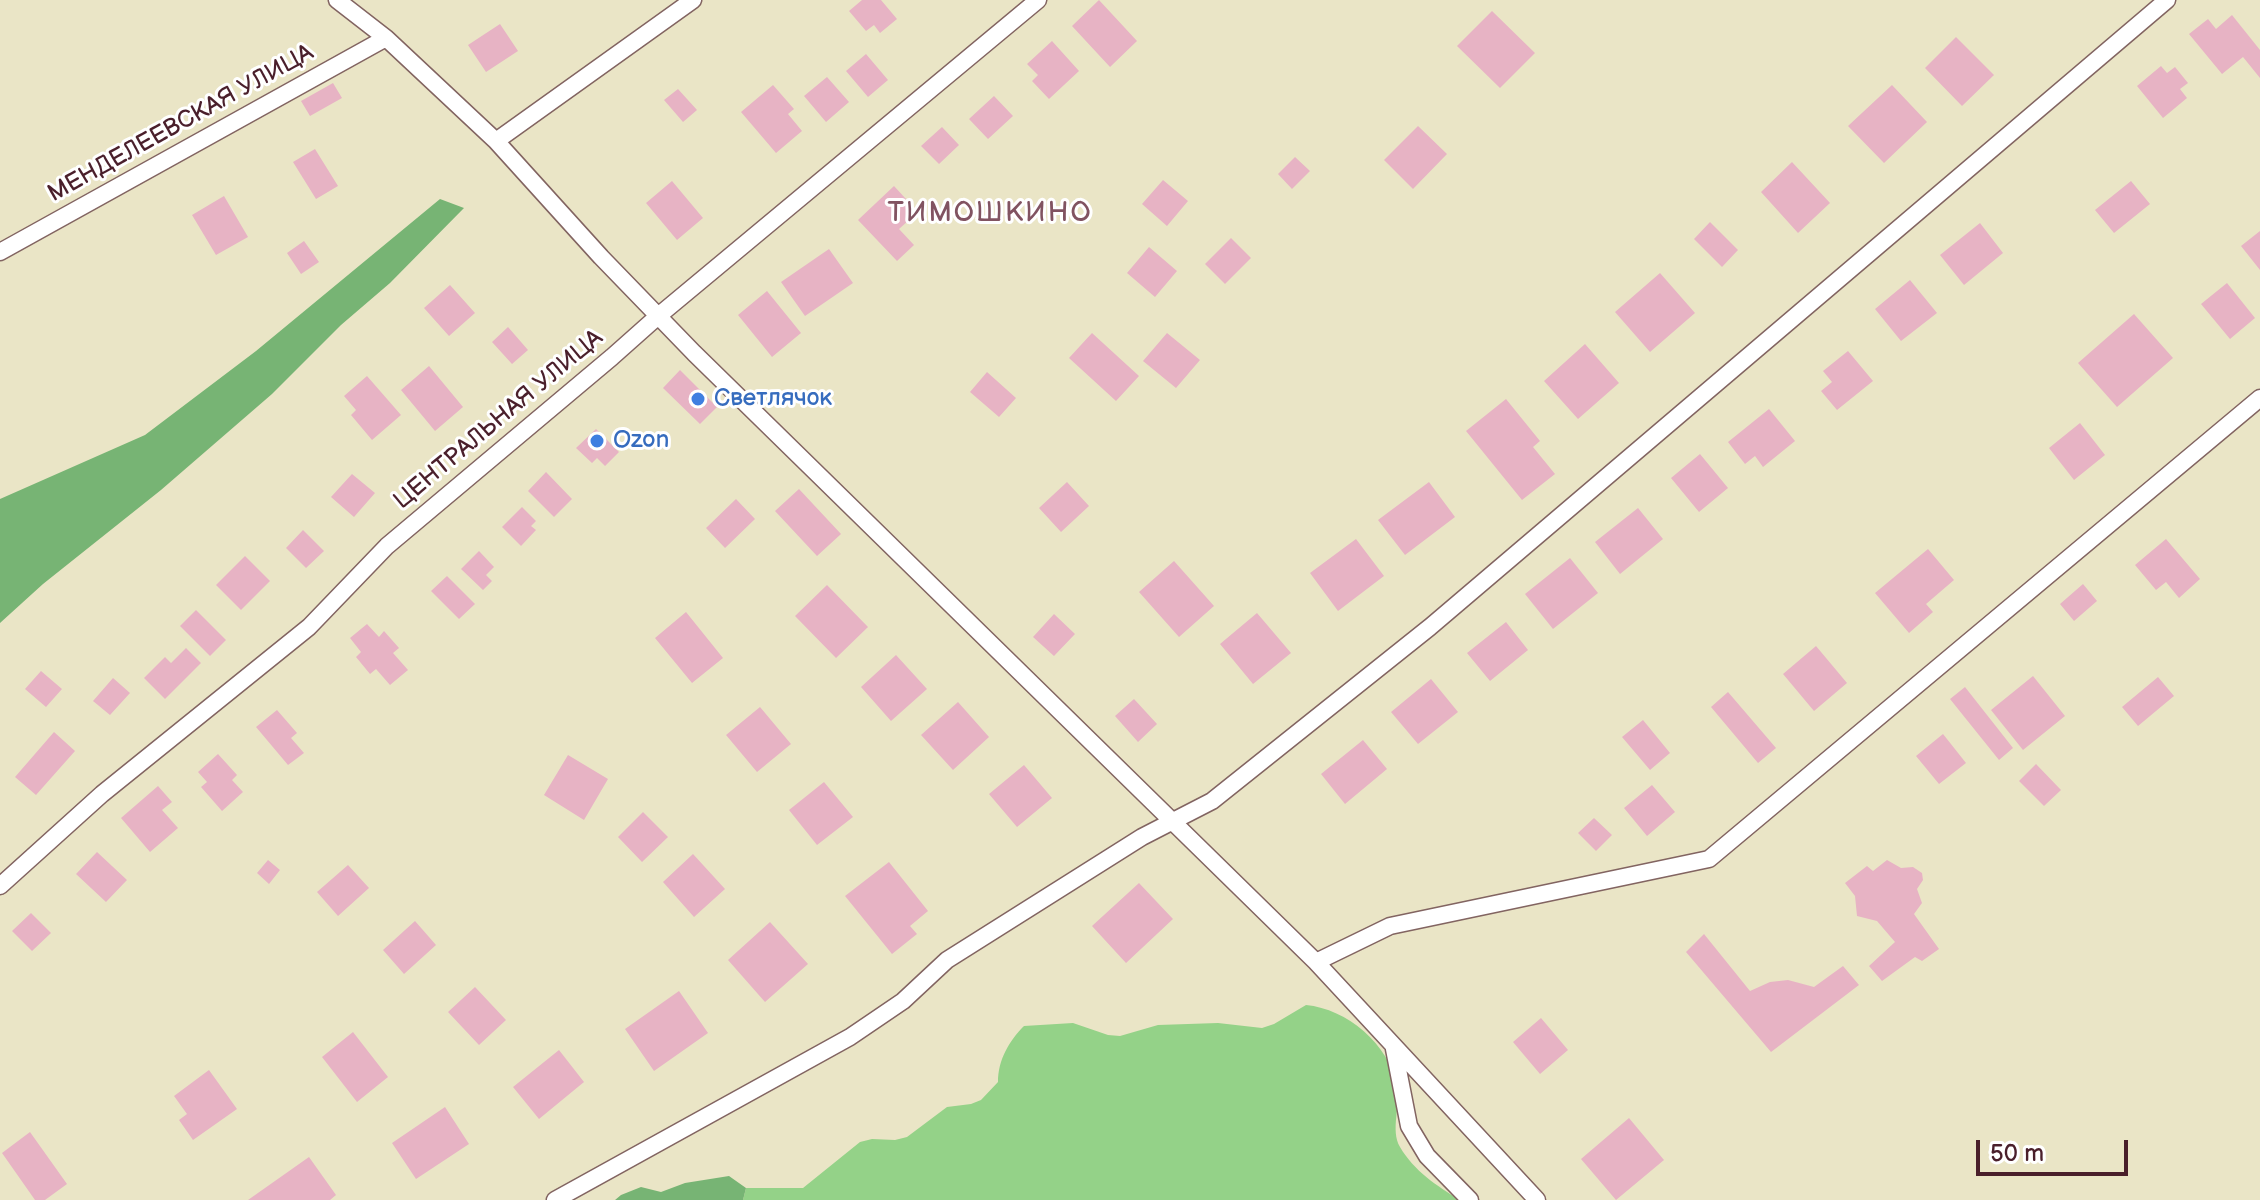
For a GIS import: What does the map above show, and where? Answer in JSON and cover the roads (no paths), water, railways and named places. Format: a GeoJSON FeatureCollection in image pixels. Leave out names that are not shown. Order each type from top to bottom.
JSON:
{"type":"FeatureCollection","features":[{"type":"Feature","properties":{"kind":"street"},"geometry":{"type":"LineString","coordinates":[[337,0],[386,38],[496,141],[657,317],[1316,962],[1537,1200]]}},
{"type":"Feature","properties":{"kind":"street"},"geometry":{"type":"LineString","coordinates":[[496,141],[693,0]]}},
{"type":"Feature","properties":{"kind":"street","name":"ЦЕНТРАЛЬНАЯ УЛИЦА"},"geometry":{"type":"LineString","coordinates":[[0,886],[102,794],[309,627],[387,546],[1038,0]]}},
{"type":"Feature","properties":{"kind":"street"},"geometry":{"type":"LineString","coordinates":[[555,1200],[850,1037],[903,1001],[947,960],[1142,837],[1212,801],[1430,627],[2167,0]]}},
{"type":"Feature","properties":{"kind":"street","name":"МЕНДЕЛЕЕВСКАЯ УЛИЦА"},"geometry":{"type":"LineString","coordinates":[[0,252],[386,38]]}},
{"type":"Feature","properties":{"kind":"street"},"geometry":{"type":"LineString","coordinates":[[1316,962],[1390,926],[1709,859],[2260,398]]}},
{"type":"Feature","properties":{"kind":"street"},"geometry":{"type":"LineString","coordinates":[[1394,1048],[1409,1126],[1427,1156],[1470,1200]]}},
{"type":"Feature","properties":{"kind":"place","name":"Светлячок"},"geometry":{"type":"Point","coordinates":[698,399]}},
{"type":"Feature","properties":{"kind":"place","name":"Ozon"},"geometry":{"type":"Point","coordinates":[597,441]}},
{"type":"Feature","properties":{"kind":"district","name":"ТИМОШКИНО"},"geometry":{"type":"Point","coordinates":[990,214]}}]}
